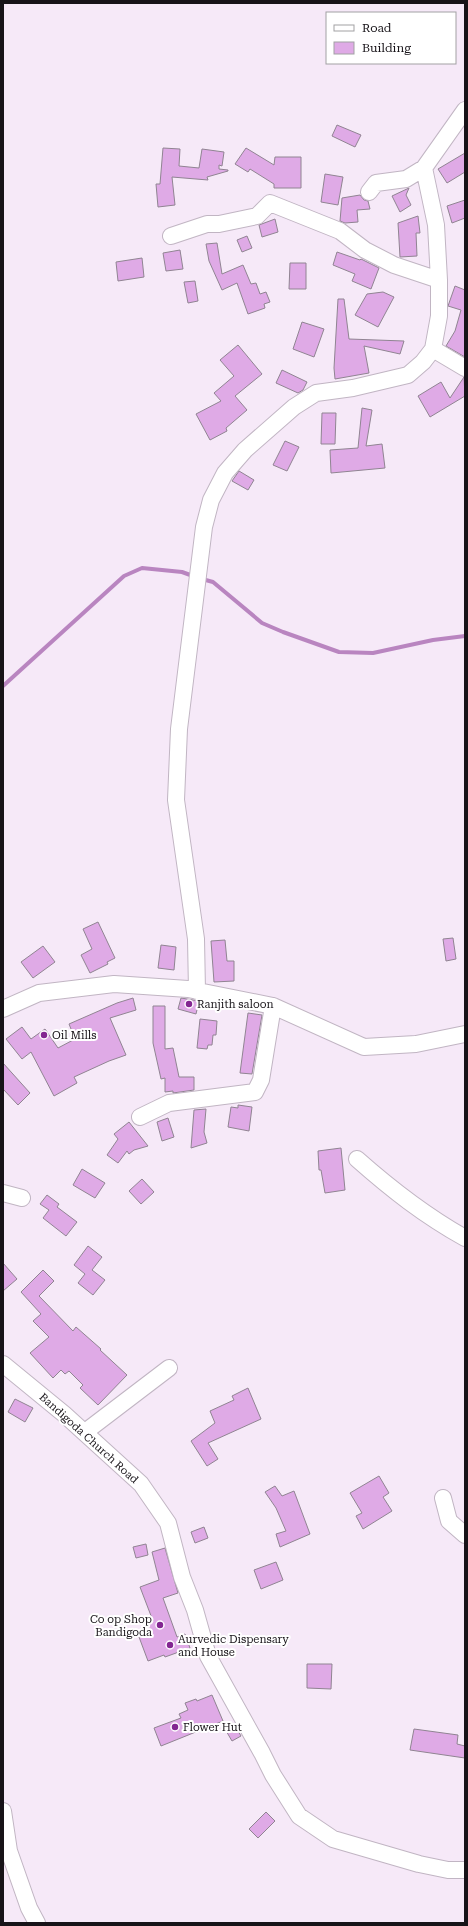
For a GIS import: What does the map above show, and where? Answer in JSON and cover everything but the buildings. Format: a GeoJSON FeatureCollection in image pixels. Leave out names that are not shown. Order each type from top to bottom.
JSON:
{"type":"FeatureCollection","features":[{"type":"Feature","properties":{"kind":"street"},"geometry":{"type":"LineString","coordinates":[[369,192],[376,183],[406,179],[424,168],[465,110]]}},
{"type":"Feature","properties":{"kind":"street"},"geometry":{"type":"LineString","coordinates":[[197,991],[196,939],[176,800],[179,729],[204,527],[211,500],[226,473],[245,450],[294,407],[316,393],[353,388],[408,375],[423,362],[433,349],[439,316],[439,280],[436,225],[424,168]]}},
{"type":"Feature","properties":{"kind":"street"},"geometry":{"type":"LineString","coordinates":[[171,236],[207,224],[219,224],[257,216],[270,203],[340,231],[364,250],[394,265],[439,280]]}},
{"type":"Feature","properties":{"kind":"street"},"geometry":{"type":"LineString","coordinates":[[433,349],[465,368]]}},
{"type":"Feature","properties":{"kind":"street"},"geometry":{"type":"LineString","coordinates":[[3,1009],[39,993],[114,984],[197,991],[273,1006],[364,1048],[416,1044],[465,1034]]}},
{"type":"Feature","properties":{"kind":"street"},"geometry":{"type":"LineString","coordinates":[[140,1116],[169,1103],[255,1092],[263,1073],[273,1006]]}},
{"type":"Feature","properties":{"kind":"street"},"geometry":{"type":"LineString","coordinates":[[357,1159],[389,1187],[433,1220],[465,1238]]}},
{"type":"Feature","properties":{"kind":"street"},"geometry":{"type":"LineString","coordinates":[[3,1193],[22,1198]]}},
{"type":"Feature","properties":{"kind":"street","name":"Bandigoda Church Road"},"geometry":{"type":"LineString","coordinates":[[3,1364],[85,1432],[141,1484],[168,1523],[182,1577],[195,1610],[208,1656],[262,1752],[273,1776],[299,1816],[333,1839],[419,1864],[448,1870],[465,1870]]}},
{"type":"Feature","properties":{"kind":"street"},"geometry":{"type":"LineString","coordinates":[[85,1432],[169,1368]]}},
{"type":"Feature","properties":{"kind":"street"},"geometry":{"type":"LineString","coordinates":[[443,1498],[449,1521],[465,1534]]}},
{"type":"Feature","properties":{"kind":"street"},"geometry":{"type":"LineString","coordinates":[[3,1811],[9,1851],[31,1920]]}},
{"type":"Feature","properties":{"kind":"waterway"},"geometry":{"type":"LineString","coordinates":[[3,686],[124,576],[142,568],[182,572],[193,576]]}},
{"type":"Feature","properties":{"kind":"waterway"},"geometry":{"type":"LineString","coordinates":[[202,579],[213,582],[262,623],[339,652],[373,653],[433,640],[465,636]]}},
{"type":"Feature","properties":{"kind":"place","name":"Ranjith saloon"},"geometry":{"type":"Point","coordinates":[189,1004]}},
{"type":"Feature","properties":{"kind":"place","name":"Oil Mills"},"geometry":{"type":"Point","coordinates":[44,1035]}},
{"type":"Feature","properties":{"kind":"place","name":"Co op Shop Bandigoda"},"geometry":{"type":"Point","coordinates":[160,1625]}},
{"type":"Feature","properties":{"kind":"place","name":"Aurvedic Dispensary and House"},"geometry":{"type":"Point","coordinates":[170,1645]}},
{"type":"Feature","properties":{"kind":"place","name":"Flower Hut"},"geometry":{"type":"Point","coordinates":[175,1727]}}]}
